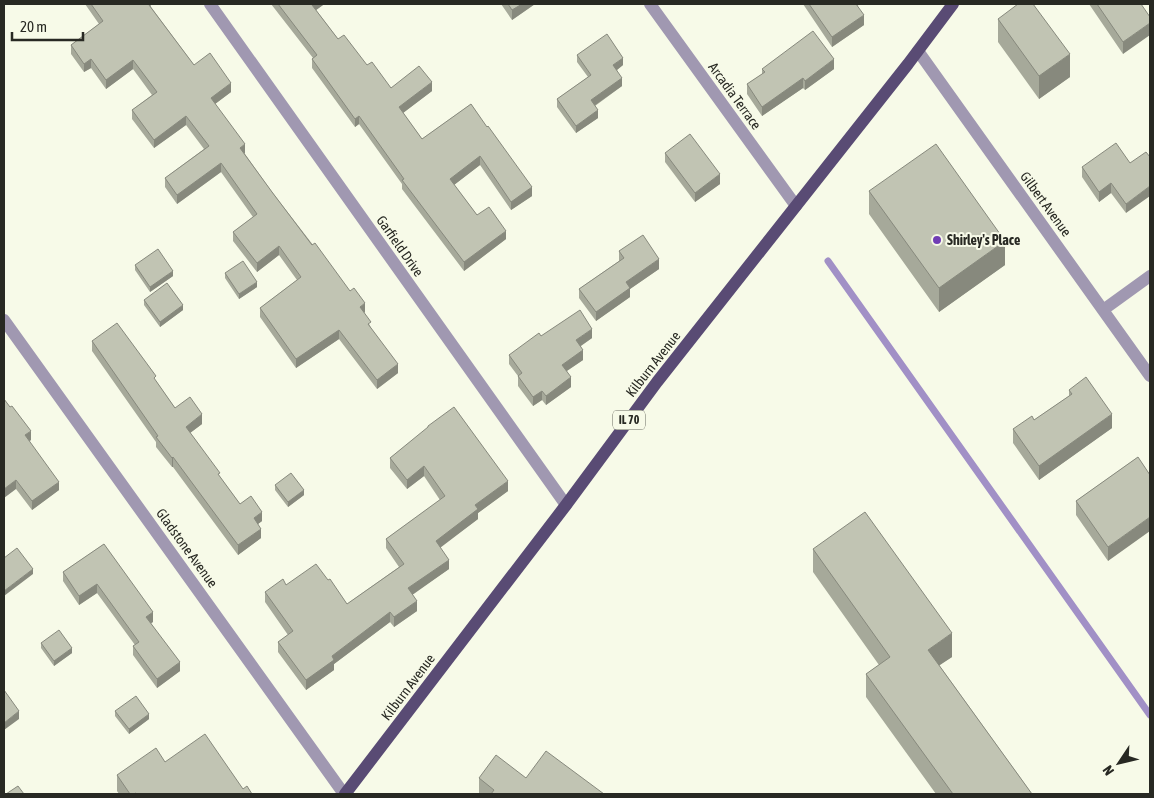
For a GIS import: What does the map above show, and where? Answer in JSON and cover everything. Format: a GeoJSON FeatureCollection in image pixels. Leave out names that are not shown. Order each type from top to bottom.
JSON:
{"type":"FeatureCollection","features":[{"type":"Feature","properties":{"kind":"main road","name":"Kilburn Avenue"},"geometry":{"type":"LineString","coordinates":[[345,794],[657,382],[918,51],[952,4]]}},
{"type":"Feature","properties":{"kind":"street","name":"Garfield Drive"},"geometry":{"type":"LineString","coordinates":[[210,4],[566,504]]}},
{"type":"Feature","properties":{"kind":"street","name":"Arcadia Terrace"},"geometry":{"type":"LineString","coordinates":[[650,4],[796,206]]}},
{"type":"Feature","properties":{"kind":"street","name":"Gilbert Avenue"},"geometry":{"type":"LineString","coordinates":[[918,51],[1150,376]]}},
{"type":"Feature","properties":{"kind":"street"},"geometry":{"type":"LineString","coordinates":[[1103,310],[1150,276]]}},
{"type":"Feature","properties":{"kind":"street","name":"Gladstone Avenue"},"geometry":{"type":"LineString","coordinates":[[4,320],[345,794]]}},
{"type":"Feature","properties":{"kind":"building"},"geometry":{"type":"Polygon","coordinates":[[[91,4],[150,4],[194,65],[210,53],[231,83],[211,98],[245,144],[240,148],[312,245],[315,243],[350,291],[354,288],[365,303],[360,307],[371,322],[368,324],[398,364],[377,380],[339,330],[296,359],[260,308],[301,277],[279,246],[257,263],[233,232],[257,214],[221,163],[177,195],[165,178],[209,146],[186,116],[154,140],[132,110],[157,92],[133,60],[106,80],[91,59],[84,64],[71,45],[103,21],[91,4]]]}},
{"type":"Feature","properties":{"kind":"building"},"geometry":{"type":"Polygon","coordinates":[[[278,4],[313,4],[338,39],[344,35],[367,65],[372,62],[391,88],[419,66],[432,82],[399,107],[422,139],[471,104],[532,187],[511,202],[480,156],[450,179],[477,215],[489,207],[506,231],[464,262],[402,180],[404,179],[359,116],[355,119],[312,59],[317,55],[278,4]]]}},
{"type":"Feature","properties":{"kind":"building"},"geometry":{"type":"Polygon","coordinates":[[[508,4],[522,4],[512,10],[508,4]]]}},
{"type":"Feature","properties":{"kind":"building"},"geometry":{"type":"Polygon","coordinates":[[[809,4],[856,4],[864,15],[832,37],[809,4]]]}},
{"type":"Feature","properties":{"kind":"building"},"geometry":{"type":"Polygon","coordinates":[[[1018,4],[1033,4],[1070,54],[1039,76],[998,19],[1018,4]]]}},
{"type":"Feature","properties":{"kind":"building"},"geometry":{"type":"Polygon","coordinates":[[[1097,4],[1141,4],[1150,17],[1150,23],[1123,42],[1097,4]]]}},
{"type":"Feature","properties":{"kind":"building"},"geometry":{"type":"Polygon","coordinates":[[[813,31],[834,59],[805,81],[803,78],[762,107],[747,84],[765,72],[762,69],[813,31]]]}},
{"type":"Feature","properties":{"kind":"building"},"geometry":{"type":"Polygon","coordinates":[[[607,34],[623,58],[613,65],[622,78],[591,100],[598,110],[576,126],[557,99],[591,75],[577,55],[607,34]]]}},
{"type":"Feature","properties":{"kind":"building"},"geometry":{"type":"Polygon","coordinates":[[[690,134],[720,174],[695,193],[665,153],[690,134]]]}},
{"type":"Feature","properties":{"kind":"building"},"geometry":{"type":"Polygon","coordinates":[[[1116,143],[1130,163],[1146,152],[1150,157],[1150,186],[1126,204],[1111,183],[1099,192],[1082,167],[1116,143]]]}},
{"type":"Feature","properties":{"kind":"building","name":"Shirley's Place"},"geometry":{"type":"Polygon","coordinates":[[[936,144],[1005,241],[939,288],[869,191],[936,144]]]}},
{"type":"Feature","properties":{"kind":"building"},"geometry":{"type":"Polygon","coordinates":[[[643,235],[659,259],[626,282],[630,288],[596,312],[579,289],[624,258],[619,251],[643,235]]]}},
{"type":"Feature","properties":{"kind":"building"},"geometry":{"type":"Polygon","coordinates":[[[158,249],[173,271],[150,287],[135,265],[158,249]]]}},
{"type":"Feature","properties":{"kind":"building"},"geometry":{"type":"Polygon","coordinates":[[[243,261],[257,282],[239,294],[225,273],[243,261]]]}},
{"type":"Feature","properties":{"kind":"building"},"geometry":{"type":"Polygon","coordinates":[[[167,283],[183,305],[160,322],[144,300],[167,283]]]}},
{"type":"Feature","properties":{"kind":"building"},"geometry":{"type":"Polygon","coordinates":[[[580,310],[592,329],[576,340],[583,350],[562,365],[571,377],[546,396],[542,391],[533,397],[518,376],[522,373],[509,355],[539,333],[541,336],[580,310]]]}},
{"type":"Feature","properties":{"kind":"building"},"geometry":{"type":"Polygon","coordinates":[[[117,323],[156,376],[154,378],[175,408],[190,397],[202,414],[186,427],[240,504],[251,496],[262,512],[254,518],[261,529],[238,545],[156,437],[158,436],[92,341],[117,323]]]}},
{"type":"Feature","properties":{"kind":"building"},"geometry":{"type":"Polygon","coordinates":[[[1086,377],[1112,414],[1039,466],[1013,429],[1032,416],[1034,420],[1072,394],[1069,390],[1086,377]]]}},
{"type":"Feature","properties":{"kind":"building"},"geometry":{"type":"Polygon","coordinates":[[[4,399],[10,407],[12,406],[31,431],[25,435],[59,482],[32,501],[16,480],[4,489],[4,399]]]}},
{"type":"Feature","properties":{"kind":"building"},"geometry":{"type":"Polygon","coordinates":[[[454,407],[508,481],[475,505],[478,509],[436,541],[449,560],[408,588],[417,601],[394,617],[390,612],[332,656],[334,660],[306,680],[278,642],[293,631],[265,592],[283,579],[286,585],[316,564],[328,580],[330,579],[347,604],[404,564],[386,539],[445,496],[424,466],[407,480],[390,458],[454,407]]]}},
{"type":"Feature","properties":{"kind":"building"},"geometry":{"type":"Polygon","coordinates":[[[1138,457],[1150,475],[1150,517],[1108,547],[1076,501],[1138,457]]]}},
{"type":"Feature","properties":{"kind":"building"},"geometry":{"type":"Polygon","coordinates":[[[291,473],[304,490],[288,502],[275,485],[291,473]]]}},
{"type":"Feature","properties":{"kind":"building"},"geometry":{"type":"Polygon","coordinates":[[[865,512],[952,633],[928,650],[1032,794],[953,794],[866,674],[890,657],[813,549],[865,512]]]}},
{"type":"Feature","properties":{"kind":"building"},"geometry":{"type":"Polygon","coordinates":[[[104,544],[153,612],[146,617],[180,662],[157,679],[133,646],[139,642],[97,584],[79,596],[63,572],[104,544]]]}},
{"type":"Feature","properties":{"kind":"building"},"geometry":{"type":"Polygon","coordinates":[[[17,548],[33,569],[4,591],[4,558],[17,548]]]}},
{"type":"Feature","properties":{"kind":"building"},"geometry":{"type":"Polygon","coordinates":[[[59,630],[72,648],[54,661],[41,643],[59,630]]]}},
{"type":"Feature","properties":{"kind":"building"},"geometry":{"type":"Polygon","coordinates":[[[4,690],[19,711],[4,723],[4,690]]]}},
{"type":"Feature","properties":{"kind":"building"},"geometry":{"type":"Polygon","coordinates":[[[136,696],[149,714],[129,729],[115,711],[136,696]]]}},
{"type":"Feature","properties":{"kind":"building"},"geometry":{"type":"Polygon","coordinates":[[[205,734],[243,789],[247,786],[252,794],[130,794],[117,775],[156,748],[165,762],[205,734]]]}},
{"type":"Feature","properties":{"kind":"building"},"geometry":{"type":"Polygon","coordinates":[[[546,751],[604,794],[491,794],[494,790],[479,778],[496,755],[526,778],[546,751]]]}},
{"type":"Feature","properties":{"kind":"building"},"geometry":{"type":"Polygon","coordinates":[[[18,786],[24,794],[6,794],[18,786]]]}},
{"type":"Feature","properties":{"kind":"waterway"},"geometry":{"type":"LineString","coordinates":[[828,261],[1150,715]]}},
{"type":"Feature","properties":{"kind":"place","name":"Shirley's Place"},"geometry":{"type":"Point","coordinates":[937,240]}}]}
